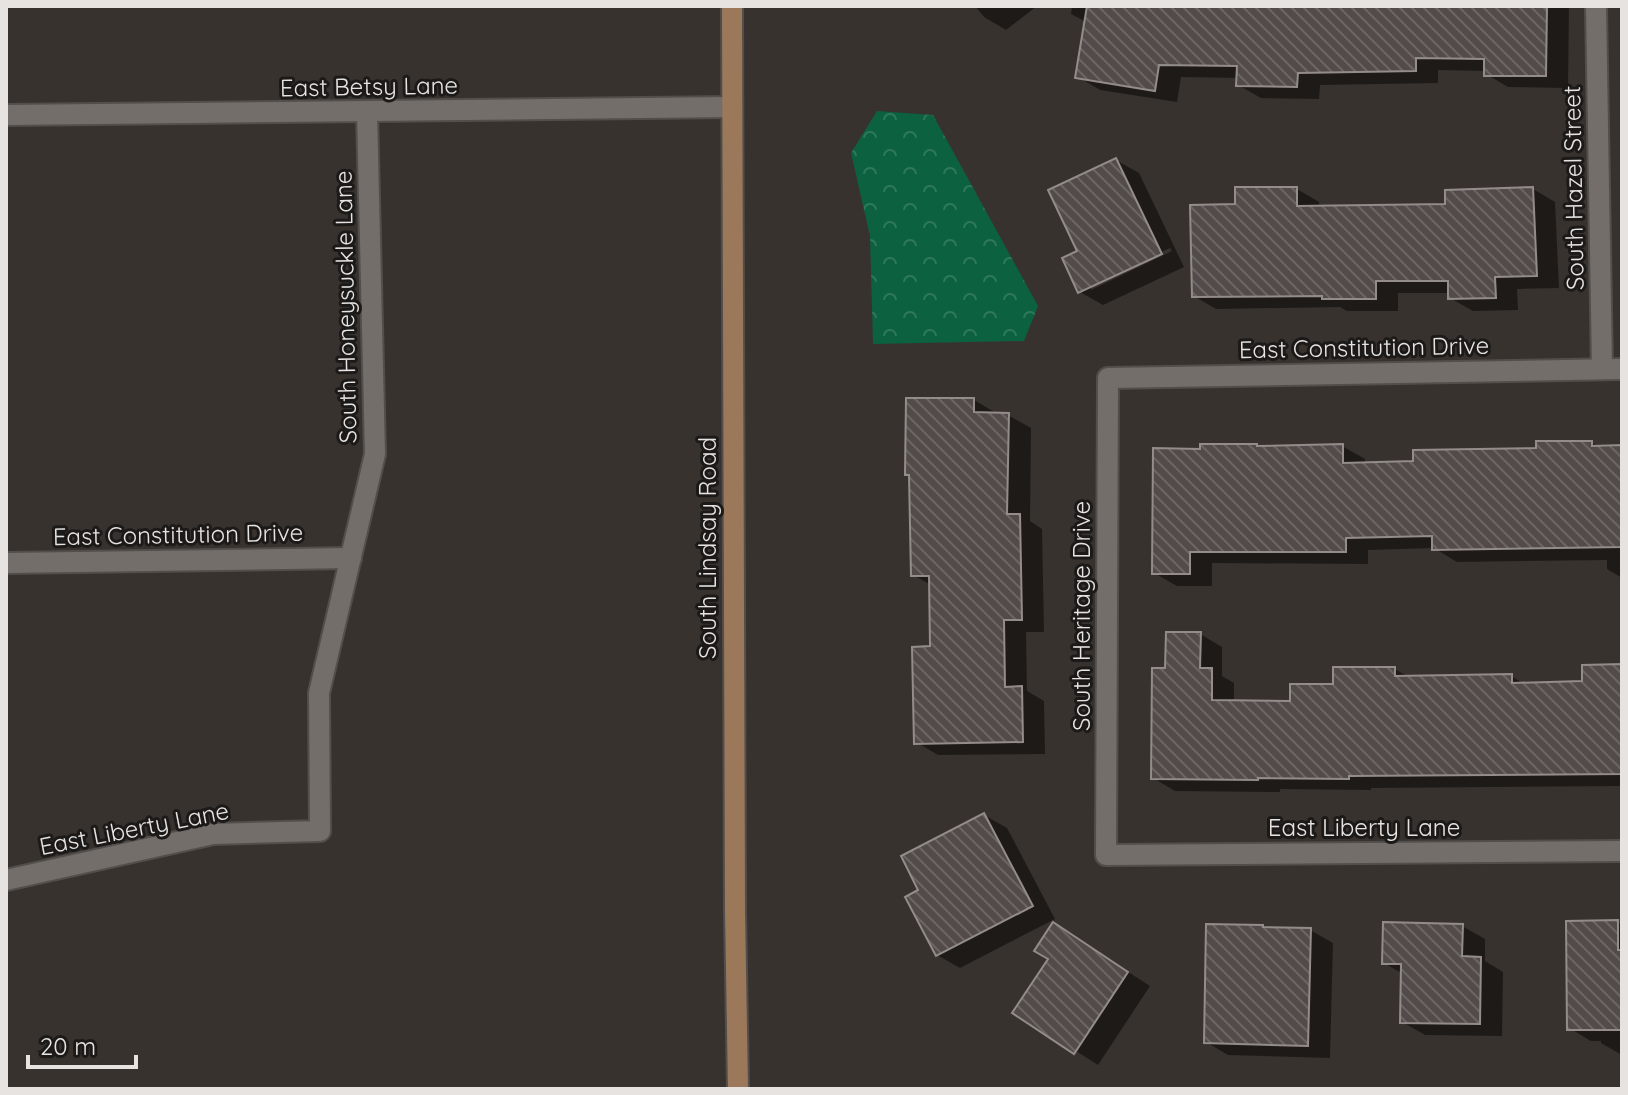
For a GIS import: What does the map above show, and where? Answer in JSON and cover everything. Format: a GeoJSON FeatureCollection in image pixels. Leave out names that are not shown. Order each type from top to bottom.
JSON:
{"type":"FeatureCollection","features":[{"type":"Feature","properties":{"kind":"main road","name":"South Lindsay Road"},"geometry":{"type":"LineString","coordinates":[[732,6],[738,1089]]}},
{"type":"Feature","properties":{"kind":"street","name":"South Hazel Street"},"geometry":{"type":"LineString","coordinates":[[1596,6],[1612,369]]}},
{"type":"Feature","properties":{"kind":"street","name":"East Betsy Lane"},"geometry":{"type":"LineString","coordinates":[[6,115],[732,107]]}},
{"type":"Feature","properties":{"kind":"street","name":"South Honeysuckle Lane"},"geometry":{"type":"LineString","coordinates":[[320,831],[319,693],[375,454],[367,112]]}},
{"type":"Feature","properties":{"kind":"street","name":"East Constitution Drive"},"geometry":{"type":"LineString","coordinates":[[1108,378],[1612,369]]}},
{"type":"Feature","properties":{"kind":"street","name":"South Heritage Drive"},"geometry":{"type":"LineString","coordinates":[[1106,855],[1108,378]]}},
{"type":"Feature","properties":{"kind":"street","name":"East Constitution Drive"},"geometry":{"type":"LineString","coordinates":[[6,563],[351,558]]}},
{"type":"Feature","properties":{"kind":"street","name":"East Liberty Lane"},"geometry":{"type":"LineString","coordinates":[[6,880],[213,834],[320,831]]}},
{"type":"Feature","properties":{"kind":"street","name":"East Liberty Lane"},"geometry":{"type":"LineString","coordinates":[[1106,855],[1622,851]]}},
{"type":"Feature","properties":{"kind":"green space"},"geometry":{"type":"Polygon","coordinates":[[[877,111],[933,115],[1038,306],[1024,341],[873,344],[870,236],[851,153],[877,111]]]}},
{"type":"Feature","properties":{"kind":"building"},"geometry":{"type":"Polygon","coordinates":[[[1087,6],[1547,6],[1546,76],[1484,76],[1484,59],[1416,58],[1416,71],[1298,73],[1297,87],[1236,86],[1237,66],[1159,65],[1155,91],[1075,78],[1087,6]]]}},
{"type":"Feature","properties":{"kind":"building"},"geometry":{"type":"Polygon","coordinates":[[[1116,158],[1162,254],[1078,293],[1062,258],[1077,251],[1048,190],[1116,158]]]}},
{"type":"Feature","properties":{"kind":"building"},"geometry":{"type":"Polygon","coordinates":[[[1235,187],[1297,187],[1297,206],[1445,204],[1445,190],[1533,187],[1537,276],[1495,277],[1496,298],[1448,299],[1448,281],[1376,281],[1376,299],[1322,299],[1322,296],[1192,297],[1190,205],[1235,204],[1235,187]]]}},
{"type":"Feature","properties":{"kind":"building"},"geometry":{"type":"Polygon","coordinates":[[[906,398],[974,398],[974,412],[1009,413],[1007,514],[1020,514],[1022,620],[1004,620],[1005,687],[1022,686],[1023,742],[914,744],[912,647],[930,646],[929,576],[911,576],[909,475],[905,475],[906,398]]]}},
{"type":"Feature","properties":{"kind":"building"},"geometry":{"type":"Polygon","coordinates":[[[1536,441],[1592,441],[1592,446],[1622,445],[1622,547],[1432,550],[1432,536],[1346,538],[1346,552],[1190,552],[1190,574],[1152,574],[1153,448],[1200,449],[1200,444],[1343,444],[1343,463],[1413,461],[1413,450],[1536,448],[1536,441]]]}},
{"type":"Feature","properties":{"kind":"building"},"geometry":{"type":"Polygon","coordinates":[[[1166,632],[1201,632],[1200,668],[1212,668],[1212,700],[1290,701],[1290,684],[1333,684],[1333,667],[1395,667],[1395,676],[1512,674],[1512,683],[1582,681],[1582,665],[1622,664],[1622,774],[1151,779],[1152,668],[1165,668],[1166,632]]]}},
{"type":"Feature","properties":{"kind":"building"},"geometry":{"type":"Polygon","coordinates":[[[984,813],[1033,906],[936,956],[905,897],[918,890],[901,856],[984,813]]]}},
{"type":"Feature","properties":{"kind":"building"},"geometry":{"type":"Polygon","coordinates":[[[1618,920],[1618,950],[1622,950],[1622,1030],[1567,1030],[1566,921],[1618,920]]]}},
{"type":"Feature","properties":{"kind":"building"},"geometry":{"type":"Polygon","coordinates":[[[1053,922],[1128,972],[1074,1054],[1012,1013],[1048,959],[1034,951],[1053,922]]]}},
{"type":"Feature","properties":{"kind":"building"},"geometry":{"type":"Polygon","coordinates":[[[1383,922],[1463,924],[1462,956],[1481,957],[1480,1024],[1400,1023],[1401,964],[1382,964],[1383,922]]]}},
{"type":"Feature","properties":{"kind":"building"},"geometry":{"type":"Polygon","coordinates":[[[1206,924],[1311,928],[1308,1046],[1204,1043],[1206,924]]]}}]}
